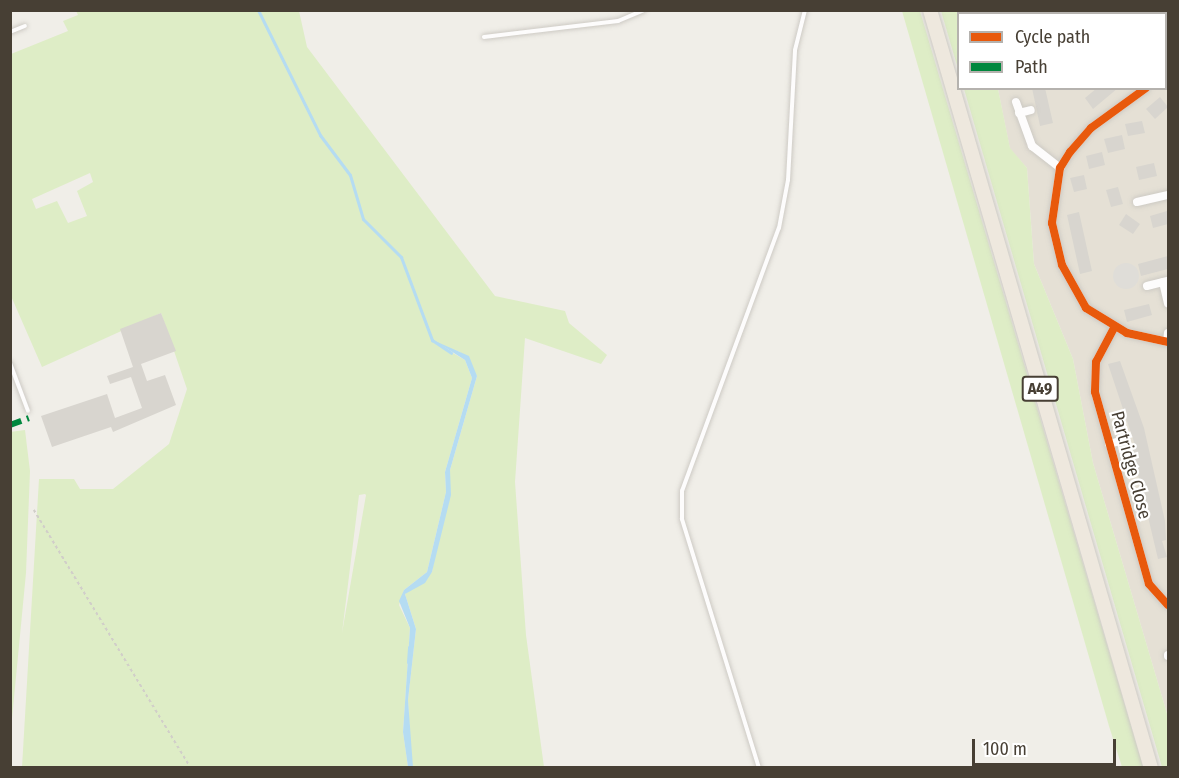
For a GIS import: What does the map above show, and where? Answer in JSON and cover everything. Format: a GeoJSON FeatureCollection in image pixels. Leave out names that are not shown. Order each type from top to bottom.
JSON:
{"type":"FeatureCollection","features":[{"type":"Feature","properties":{"kind":"highway","name":"A49"},"geometry":{"type":"LineString","coordinates":[[930,10],[1151,768]]}},
{"type":"Feature","properties":{"kind":"street"},"geometry":{"type":"LineString","coordinates":[[1143,90],[1091,128],[1060,168],[1052,223],[1062,265],[1086,308],[1114,328],[1168,339]]}},
{"type":"Feature","properties":{"kind":"street"},"geometry":{"type":"LineString","coordinates":[[1016,102],[1032,146],[1060,168]]}},
{"type":"Feature","properties":{"kind":"street"},"geometry":{"type":"LineString","coordinates":[[1019,113],[1031,110]]}},
{"type":"Feature","properties":{"kind":"street"},"geometry":{"type":"LineString","coordinates":[[1137,202],[1150,194],[1168,195]]}},
{"type":"Feature","properties":{"kind":"street"},"geometry":{"type":"LineString","coordinates":[[1144,285],[1166,281],[1168,303]]}},
{"type":"Feature","properties":{"kind":"street","name":"Partridge Close"},"geometry":{"type":"LineString","coordinates":[[1114,328],[1094,372],[1109,444],[1149,584],[1168,604]]}},
{"type":"Feature","properties":{"kind":"street"},"geometry":{"type":"LineString","coordinates":[[1109,444],[1120,441]]}},
{"type":"Feature","properties":{"kind":"lane"},"geometry":{"type":"LineString","coordinates":[[484,37],[618,21],[644,10]]}},
{"type":"Feature","properties":{"kind":"lane"},"geometry":{"type":"LineString","coordinates":[[759,768],[682,519],[682,491],[779,228],[788,180],[795,50],[805,10]]}},
{"type":"Feature","properties":{"kind":"lane"},"geometry":{"type":"LineString","coordinates":[[10,32],[25,26]]}},
{"type":"Feature","properties":{"kind":"lane"},"geometry":{"type":"LineString","coordinates":[[10,363],[28,411]]}},
{"type":"Feature","properties":{"kind":"path"},"geometry":{"type":"LineString","coordinates":[[34,510],[191,768]]}},
{"type":"Feature","properties":{"kind":"shaded area"},"geometry":{"type":"Polygon","coordinates":[[[976,11],[1168,11],[1168,717],[1093,463],[1073,359],[1034,264],[1027,168],[1010,149],[998,90],[1167,90],[1167,12],[976,11]]]}},
{"type":"Feature","properties":{"kind":"shaded area"},"geometry":{"type":"Polygon","coordinates":[[[1126,263],[1135,267],[1139,276],[1135,285],[1126,289],[1117,285],[1113,276],[1117,267],[1126,263]]]}},
{"type":"Feature","properties":{"kind":"green space"},"geometry":{"type":"Polygon","coordinates":[[[76,11],[299,11],[307,47],[495,296],[565,311],[569,323],[607,355],[601,364],[525,338],[515,482],[526,635],[544,767],[413,768],[411,761],[408,700],[416,629],[405,594],[432,572],[450,470],[477,376],[460,352],[439,345],[465,360],[472,378],[445,472],[446,492],[427,572],[404,590],[399,605],[410,628],[403,732],[408,767],[22,767],[39,479],[74,479],[80,489],[113,489],[169,444],[187,389],[161,313],[42,367],[11,296],[11,54],[68,31],[63,21],[78,15],[76,11]],[[90,173],[32,199],[36,209],[57,201],[68,223],[87,216],[77,191],[93,182],[90,173]],[[359,495],[342,633],[366,495],[359,495]]]}},
{"type":"Feature","properties":{"kind":"green space"},"geometry":{"type":"Polygon","coordinates":[[[902,11],[920,11],[1143,767],[1122,767],[902,11]]]}},
{"type":"Feature","properties":{"kind":"green space"},"geometry":{"type":"Polygon","coordinates":[[[941,11],[976,11],[957,12],[957,66],[941,11]]]}},
{"type":"Feature","properties":{"kind":"green space"},"geometry":{"type":"Polygon","coordinates":[[[964,90],[998,90],[1010,148],[1027,168],[1034,264],[1073,359],[1093,463],[1168,717],[1168,767],[1162,767],[964,90]]]}},
{"type":"Feature","properties":{"kind":"green space"},"geometry":{"type":"Polygon","coordinates":[[[25,430],[30,471],[26,573],[11,729],[10,432],[25,430]]]}},
{"type":"Feature","properties":{"kind":"water"},"geometry":{"type":"Polygon","coordinates":[[[435,341],[469,356],[477,376],[450,470],[451,495],[432,572],[425,583],[405,594],[416,629],[408,700],[413,767],[408,767],[403,732],[410,628],[399,601],[404,590],[427,572],[446,492],[445,472],[472,378],[465,360],[435,341]]]}},
{"type":"Feature","properties":{"kind":"building"},"geometry":{"type":"Polygon","coordinates":[[[1032,90],[1045,90],[1053,123],[1040,126],[1032,90]]]}},
{"type":"Feature","properties":{"kind":"building"},"geometry":{"type":"Polygon","coordinates":[[[1095,90],[1116,90],[1093,109],[1085,98],[1095,90]]]}},
{"type":"Feature","properties":{"kind":"building"},"geometry":{"type":"Polygon","coordinates":[[[1160,97],[1168,107],[1155,119],[1146,109],[1160,97]]]}},
{"type":"Feature","properties":{"kind":"building"},"geometry":{"type":"Polygon","coordinates":[[[1142,121],[1145,133],[1128,136],[1125,124],[1142,121]]]}},
{"type":"Feature","properties":{"kind":"building"},"geometry":{"type":"Polygon","coordinates":[[[1122,135],[1125,149],[1108,153],[1104,139],[1122,135]]]}},
{"type":"Feature","properties":{"kind":"building"},"geometry":{"type":"Polygon","coordinates":[[[1102,152],[1105,165],[1089,169],[1086,156],[1102,152]]]}},
{"type":"Feature","properties":{"kind":"building"},"geometry":{"type":"Polygon","coordinates":[[[1154,163],[1157,176],[1139,180],[1136,167],[1154,163]]]}},
{"type":"Feature","properties":{"kind":"building"},"geometry":{"type":"Polygon","coordinates":[[[1084,175],[1087,189],[1074,192],[1070,178],[1084,175]]]}},
{"type":"Feature","properties":{"kind":"building"},"geometry":{"type":"Polygon","coordinates":[[[1118,187],[1123,204],[1111,207],[1106,190],[1118,187]]]}},
{"type":"Feature","properties":{"kind":"building"},"geometry":{"type":"Polygon","coordinates":[[[1167,211],[1168,224],[1153,228],[1150,216],[1167,211]]]}},
{"type":"Feature","properties":{"kind":"building"},"geometry":{"type":"Polygon","coordinates":[[[1079,212],[1092,271],[1080,274],[1067,215],[1079,212]]]}},
{"type":"Feature","properties":{"kind":"building"},"geometry":{"type":"Polygon","coordinates":[[[1126,214],[1140,224],[1133,234],[1119,225],[1126,214]]]}},
{"type":"Feature","properties":{"kind":"building"},"geometry":{"type":"Polygon","coordinates":[[[1168,256],[1168,269],[1141,276],[1138,264],[1168,256]]]}},
{"type":"Feature","properties":{"kind":"building"},"geometry":{"type":"Polygon","coordinates":[[[1149,304],[1152,315],[1127,322],[1124,310],[1149,304]]]}},
{"type":"Feature","properties":{"kind":"building"},"geometry":{"type":"Polygon","coordinates":[[[161,313],[176,351],[141,364],[147,381],[165,375],[176,405],[113,432],[111,427],[52,447],[41,416],[107,394],[115,418],[142,408],[131,377],[110,384],[107,376],[133,367],[120,329],[161,313]]]}},
{"type":"Feature","properties":{"kind":"building"},"geometry":{"type":"Polygon","coordinates":[[[1120,361],[1144,428],[1165,521],[1166,540],[1162,541],[1167,557],[1158,559],[1132,449],[1136,448],[1108,364],[1120,361]]]}},
{"type":"Feature","properties":{"kind":"waterway"},"geometry":{"type":"LineString","coordinates":[[258,10],[320,135],[350,175],[363,219],[401,257],[432,340],[451,353]]}},
{"type":"Feature","properties":{"kind":"waterway"},"geometry":{"type":"LineString","coordinates":[[408,662],[409,647]]}},
{"type":"Feature","properties":{"kind":"marked path"},"geometry":{"type":"LineString","coordinates":[[10,425],[29,418]]}},
{"type":"Feature","properties":{"kind":"cycle path"},"geometry":{"type":"LineString","coordinates":[[1143,90],[1091,128],[1070,152],[1060,168],[1052,223],[1062,265],[1086,308],[1127,333],[1168,342]]}},
{"type":"Feature","properties":{"kind":"cycle path"},"geometry":{"type":"LineString","coordinates":[[1114,328],[1096,362],[1095,392],[1149,584],[1168,605]]}}]}
